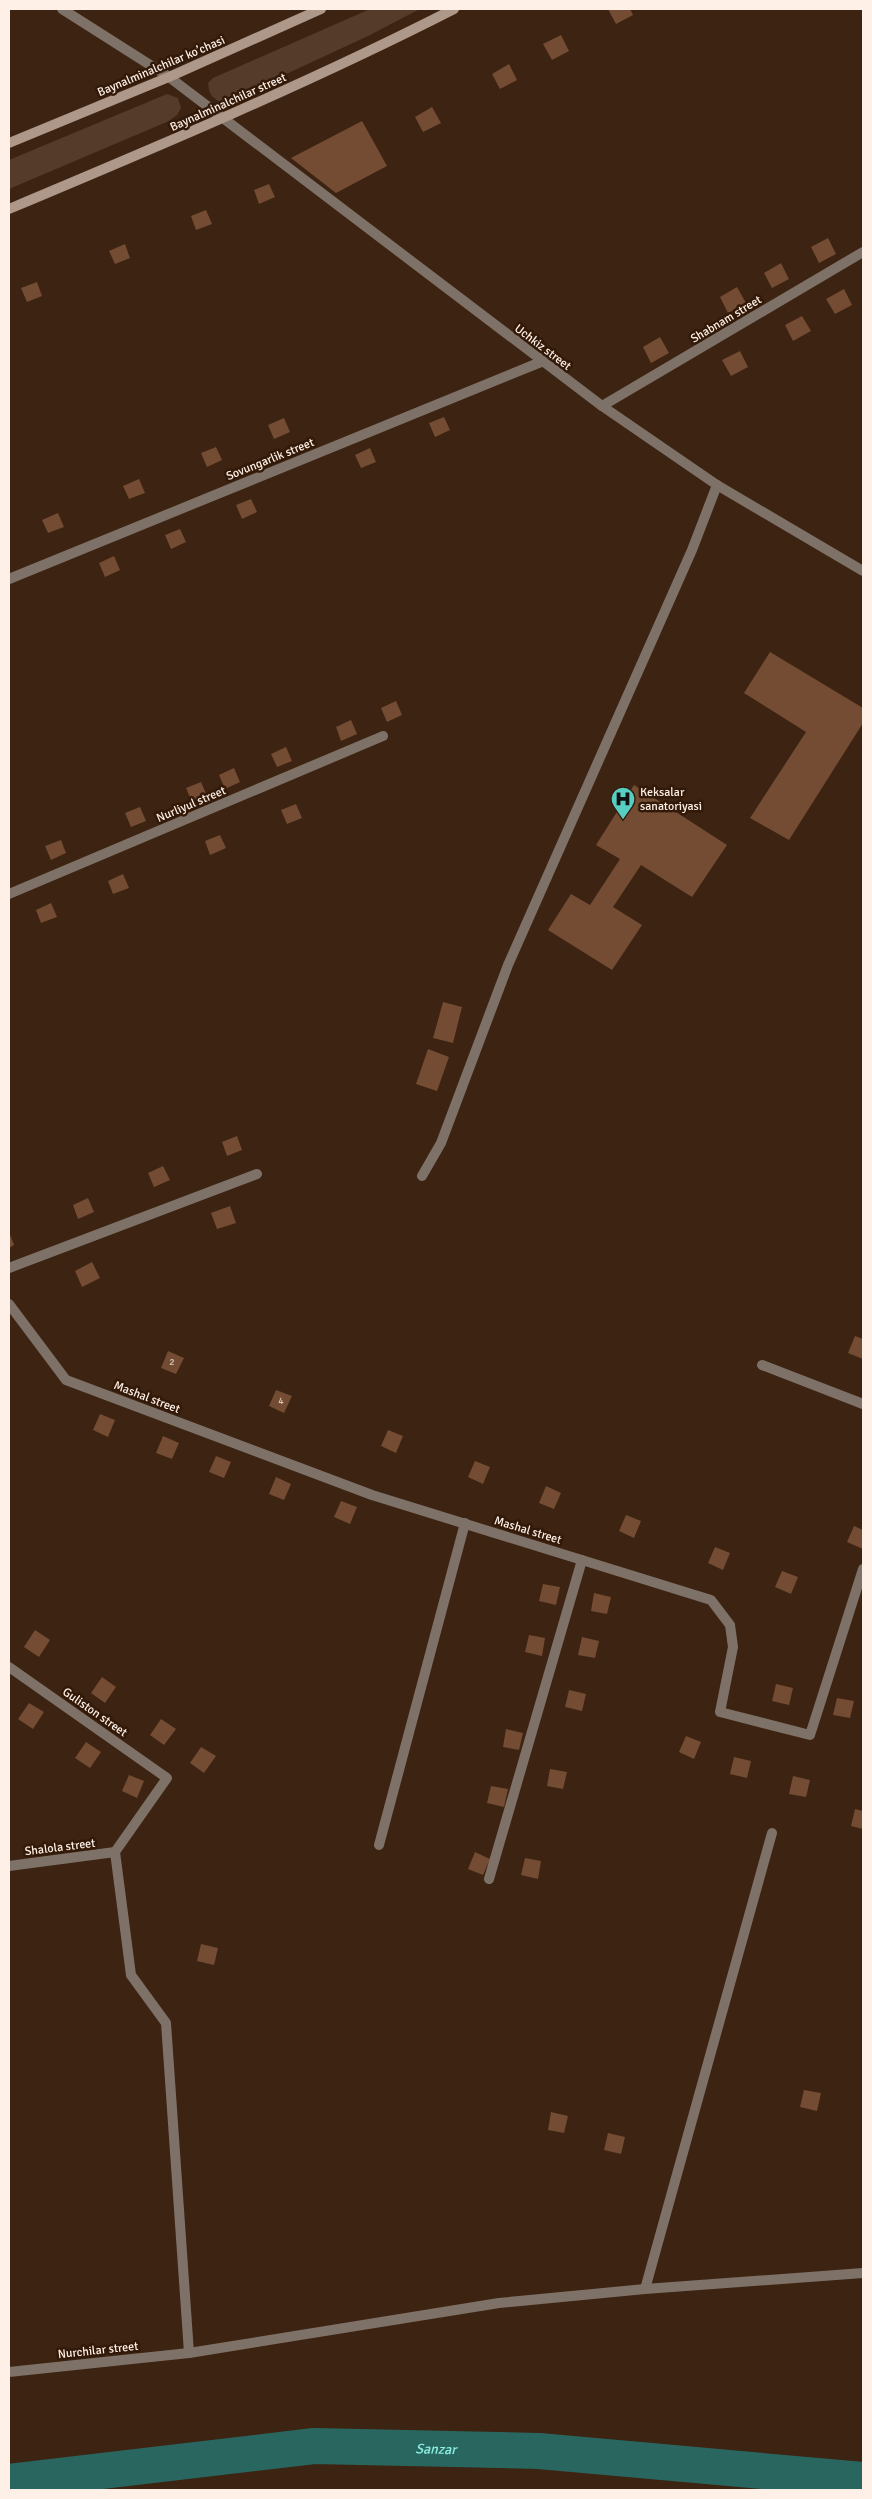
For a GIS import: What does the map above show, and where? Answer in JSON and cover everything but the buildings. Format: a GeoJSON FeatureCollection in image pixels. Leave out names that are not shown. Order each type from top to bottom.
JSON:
{"type":"FeatureCollection","features":[{"type":"Feature","properties":{"kind":"main road","name":"Baynalminalchilar ko’chasi"},"geometry":{"type":"LineString","coordinates":[[9,143],[169,77],[321,9]]}},
{"type":"Feature","properties":{"kind":"main road","name":"Baynalminalchilar street"},"geometry":{"type":"LineString","coordinates":[[9,209],[223,119],[378,48],[454,9]]}},
{"type":"Feature","properties":{"kind":"street","name":"Uchkiz street"},"geometry":{"type":"LineString","coordinates":[[62,9],[169,77],[541,362],[602,406],[717,485],[863,570]]}},
{"type":"Feature","properties":{"kind":"street","name":"Shabnam street"},"geometry":{"type":"LineString","coordinates":[[602,406],[863,252]]}},
{"type":"Feature","properties":{"kind":"street","name":"Sovungarlik street"},"geometry":{"type":"LineString","coordinates":[[9,579],[541,362]]}},
{"type":"Feature","properties":{"kind":"street"},"geometry":{"type":"LineString","coordinates":[[422,1176],[441,1143],[512,956],[692,550],[717,485]]}},
{"type":"Feature","properties":{"kind":"street","name":"Nurliyul street"},"geometry":{"type":"LineString","coordinates":[[9,894],[383,736]]}},
{"type":"Feature","properties":{"kind":"street"},"geometry":{"type":"LineString","coordinates":[[9,1268],[256,1174]]}},
{"type":"Feature","properties":{"kind":"street","name":"Mashal street"},"geometry":{"type":"LineString","coordinates":[[9,1304],[66,1380],[372,1495],[710,1600],[730,1625],[732,1647],[720,1712],[810,1735],[863,1569]]}},
{"type":"Feature","properties":{"kind":"street"},"geometry":{"type":"LineString","coordinates":[[762,1365],[863,1404]]}},
{"type":"Feature","properties":{"kind":"street"},"geometry":{"type":"LineString","coordinates":[[379,1845],[464,1524]]}},
{"type":"Feature","properties":{"kind":"street"},"geometry":{"type":"LineString","coordinates":[[489,1879],[582,1560]]}},
{"type":"Feature","properties":{"kind":"street","name":"Guliston street"},"geometry":{"type":"LineString","coordinates":[[9,1667],[167,1778],[115,1852]]}},
{"type":"Feature","properties":{"kind":"street"},"geometry":{"type":"LineString","coordinates":[[645,2289],[772,1832]]}},
{"type":"Feature","properties":{"kind":"street"},"geometry":{"type":"LineString","coordinates":[[115,1852],[131,1974],[166,2023],[189,2353]]}},
{"type":"Feature","properties":{"kind":"street","name":"Shalola street"},"geometry":{"type":"LineString","coordinates":[[9,1866],[115,1852]]}},
{"type":"Feature","properties":{"kind":"street","name":"Nurchilar street"},"geometry":{"type":"LineString","coordinates":[[9,2372],[189,2353],[499,2303],[645,2289],[863,2273]]}},
{"type":"Feature","properties":{"kind":"shaded area"},"geometry":{"type":"Polygon","coordinates":[[[370,9],[420,9],[368,36],[224,103],[210,94],[208,83],[213,78],[370,9]]]}},
{"type":"Feature","properties":{"kind":"shaded area"},"geometry":{"type":"Polygon","coordinates":[[[167,94],[178,98],[181,108],[177,115],[169,121],[9,189],[9,160],[167,94]]]}},
{"type":"Feature","properties":{"kind":"waterway","name":"Sanzar"},"geometry":{"type":"LineString","coordinates":[[9,2482],[314,2446],[539,2451],[863,2480]]}},
{"type":"Feature","properties":{"kind":"place","name":"Keksalar sanatoriyasi"},"geometry":{"type":"Point","coordinates":[623,820]}}]}
